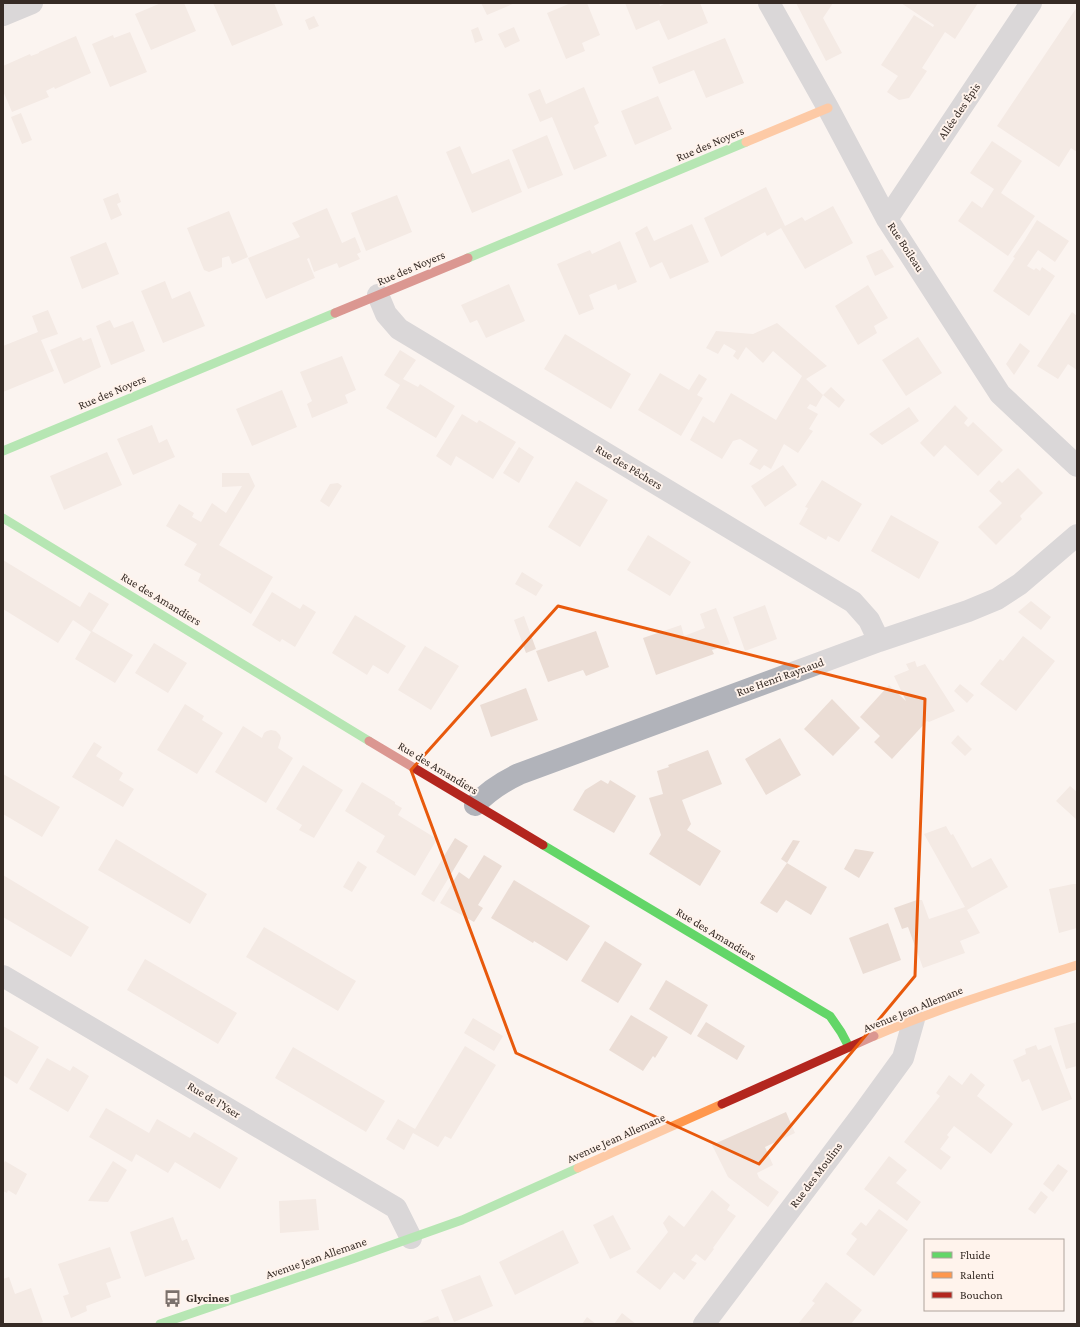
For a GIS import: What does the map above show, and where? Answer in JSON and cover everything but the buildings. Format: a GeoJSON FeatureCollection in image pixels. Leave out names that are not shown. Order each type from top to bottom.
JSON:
{"type":"FeatureCollection","features":[{"type":"Feature","properties":{"kind":"street"},"geometry":{"type":"LineString","coordinates":[[3,15],[32,3]]}},
{"type":"Feature","properties":{"kind":"street","name":"Rue Boileau"},"geometry":{"type":"LineString","coordinates":[[769,3],[828,108],[888,220],[1000,394],[1077,466]]}},
{"type":"Feature","properties":{"kind":"street","name":"Allée des Épis"},"geometry":{"type":"LineString","coordinates":[[888,220],[1031,3]]}},
{"type":"Feature","properties":{"kind":"street","name":"Rue des Noyers"},"geometry":{"type":"LineString","coordinates":[[3,450],[828,108]]}},
{"type":"Feature","properties":{"kind":"street","name":"Rue des Pêchers"},"geometry":{"type":"LineString","coordinates":[[378,295],[386,314],[399,329],[853,602],[869,620],[879,641]]}},
{"type":"Feature","properties":{"kind":"street","name":"Rue des Amandiers"},"geometry":{"type":"LineString","coordinates":[[3,518],[475,805],[830,1016],[849,1047]]}},
{"type":"Feature","properties":{"kind":"street","name":"Rue Henri Raynaud"},"geometry":{"type":"LineString","coordinates":[[475,805],[485,794],[500,783],[519,774],[879,641],[968,611],[997,599],[1020,584],[1077,535]]}},
{"type":"Feature","properties":{"kind":"street","name":"Avenue Jean Allemane"},"geometry":{"type":"LineString","coordinates":[[160,1324],[462,1220],[914,1019],[975,997],[1077,965]]}},
{"type":"Feature","properties":{"kind":"street","name":"Rue de l'Yser"},"geometry":{"type":"LineString","coordinates":[[3,976],[396,1208],[411,1238]]}},
{"type":"Feature","properties":{"kind":"street","name":"Rue des Moulins"},"geometry":{"type":"LineString","coordinates":[[704,1324],[903,1058],[914,1019]]}},
{"type":"Feature","properties":{"kind":"highlighted area"},"geometry":{"type":"Polygon","coordinates":[[[558,606],[925,699],[915,976],[759,1164],[516,1053],[411,770],[558,606]]]}},
{"type":"Feature","properties":{"kind":"traffic: fast"},"geometry":{"type":"LineString","coordinates":[[468,258],[746,142]]}},
{"type":"Feature","properties":{"kind":"traffic: fast"},"geometry":{"type":"LineString","coordinates":[[3,451],[335,313]]}},
{"type":"Feature","properties":{"kind":"traffic: fast"},"geometry":{"type":"LineString","coordinates":[[3,518],[369,741]]}},
{"type":"Feature","properties":{"kind":"traffic: fast"},"geometry":{"type":"LineString","coordinates":[[543,845],[830,1016],[849,1047]]}},
{"type":"Feature","properties":{"kind":"traffic: fast"},"geometry":{"type":"LineString","coordinates":[[160,1324],[462,1220],[578,1168]]}},
{"type":"Feature","properties":{"kind":"traffic: slow"},"geometry":{"type":"LineString","coordinates":[[746,142],[828,108]]}},
{"type":"Feature","properties":{"kind":"traffic: slow"},"geometry":{"type":"LineString","coordinates":[[874,1036],[949,1007],[1077,965]]}},
{"type":"Feature","properties":{"kind":"traffic: slow"},"geometry":{"type":"LineString","coordinates":[[578,1168],[722,1104]]}},
{"type":"Feature","properties":{"kind":"traffic: jam"},"geometry":{"type":"LineString","coordinates":[[335,313],[468,258]]}},
{"type":"Feature","properties":{"kind":"traffic: jam"},"geometry":{"type":"LineString","coordinates":[[369,741],[543,845]]}},
{"type":"Feature","properties":{"kind":"traffic: jam"},"geometry":{"type":"LineString","coordinates":[[722,1104],[874,1036]]}},
{"type":"Feature","properties":{"kind":"place","name":"Glycines"},"geometry":{"type":"Point","coordinates":[173,1298]}}]}
